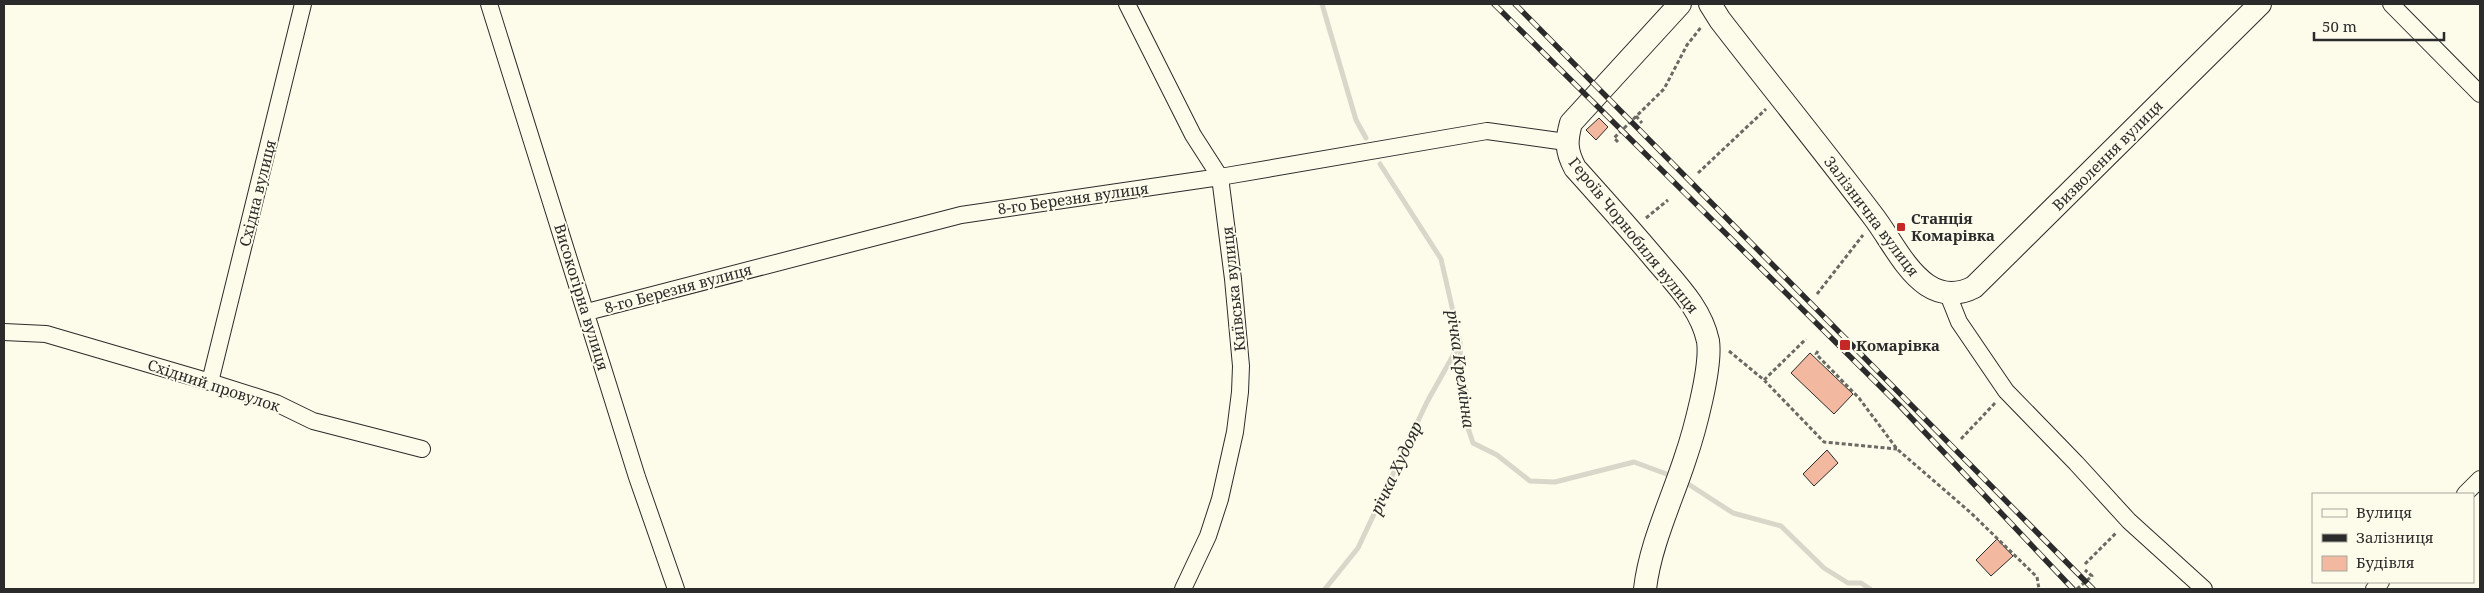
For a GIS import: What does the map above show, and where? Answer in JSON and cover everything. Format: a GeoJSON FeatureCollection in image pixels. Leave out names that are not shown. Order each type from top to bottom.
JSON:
{"type":"FeatureCollection","features":[{"type":"Feature","properties":{"kind":"street","name":"Східна вулиця"},"geometry":{"type":"LineString","coordinates":[[210,382],[303,4]]}},
{"type":"Feature","properties":{"kind":"street","name":"Високогірна вулиця"},"geometry":{"type":"LineString","coordinates":[[489,4],[587,312],[637,477],[676,589]]}},
{"type":"Feature","properties":{"kind":"street","name":"Київська вулиця"},"geometry":{"type":"LineString","coordinates":[[1126,4],[1193,135],[1220,177],[1234,279],[1241,366],[1235,432],[1220,499],[1208,536],[1182,589]]}},
{"type":"Feature","properties":{"kind":"street","name":"Героїв Чорнобиля вулиця"},"geometry":{"type":"LineString","coordinates":[[1645,589],[1648,566],[1686,456],[1709,359],[1704,326],[1697,311],[1686,297],[1575,168],[1568,156],[1566,142],[1571,123],[1680,4]]}},
{"type":"Feature","properties":{"kind":"street","name":"Визволення вулиця"},"geometry":{"type":"LineString","coordinates":[[1947,292],[1961,292],[1974,287],[2260,4]]}},
{"type":"Feature","properties":{"kind":"street"},"geometry":{"type":"LineString","coordinates":[[2391,4],[2480,94]]}},
{"type":"Feature","properties":{"kind":"street","name":"Залізнична вулиця"},"geometry":{"type":"LineString","coordinates":[[1712,8],[1922,281],[1935,290],[1947,292]]}},
{"type":"Feature","properties":{"kind":"street","name":"8-го Березня вулиця"},"geometry":{"type":"LineString","coordinates":[[587,312],[961,215],[1220,177],[1487,131],[1566,142]]}},
{"type":"Feature","properties":{"kind":"street"},"geometry":{"type":"LineString","coordinates":[[1947,292],[1959,322],[2006,391],[2129,521],[2204,589]]}},
{"type":"Feature","properties":{"kind":"street","name":"Східний провулок"},"geometry":{"type":"LineString","coordinates":[[4,332],[46,334],[276,403],[313,421],[422,449]]}},
{"type":"Feature","properties":{"kind":"street"},"geometry":{"type":"LineString","coordinates":[[2467,493],[2480,479]]}},
{"type":"Feature","properties":{"kind":"path"},"geometry":{"type":"LineString","coordinates":[[1618,142],[1614,138],[1664,89],[1687,45],[1712,8]]}},
{"type":"Feature","properties":{"kind":"path"},"geometry":{"type":"LineString","coordinates":[[1698,173],[1780,97]]}},
{"type":"Feature","properties":{"kind":"path"},"geometry":{"type":"LineString","coordinates":[[1636,116],[1642,123]]}},
{"type":"Feature","properties":{"kind":"path"},"geometry":{"type":"LineString","coordinates":[[1659,205],[1668,200]]}},
{"type":"Feature","properties":{"kind":"path"},"geometry":{"type":"LineString","coordinates":[[1817,294],[1836,272],[1875,218]]}},
{"type":"Feature","properties":{"kind":"path"},"geometry":{"type":"LineString","coordinates":[[1806,339],[1764,380],[1824,442],[1897,449]]}},
{"type":"Feature","properties":{"kind":"path"},"geometry":{"type":"LineString","coordinates":[[1818,351],[1816,354],[1859,398],[1897,449],[1971,513],[2037,577],[2039,589]]}},
{"type":"Feature","properties":{"kind":"path"},"geometry":{"type":"LineString","coordinates":[[1962,439],[2006,391]]}},
{"type":"Feature","properties":{"kind":"path"},"geometry":{"type":"LineString","coordinates":[[2085,564],[2129,521]]}},
{"type":"Feature","properties":{"kind":"path"},"geometry":{"type":"LineString","coordinates":[[2077,589],[2092,576],[2084,570]]}},
{"type":"Feature","properties":{"kind":"building"},"geometry":{"type":"Polygon","coordinates":[[[1599,118],[1608,127],[1596,140],[1586,130],[1599,118]]]}},
{"type":"Feature","properties":{"kind":"building"},"geometry":{"type":"Polygon","coordinates":[[[1810,353],[1853,394],[1834,414],[1791,373],[1810,353]]]}},
{"type":"Feature","properties":{"kind":"building"},"geometry":{"type":"Polygon","coordinates":[[[1827,450],[1838,463],[1814,486],[1803,474],[1827,450]]]}},
{"type":"Feature","properties":{"kind":"building"},"geometry":{"type":"Polygon","coordinates":[[[1997,539],[2013,556],[1991,576],[1976,560],[1997,539]]]}},
{"type":"Feature","properties":{"kind":"waterway","name":"річка Кремінна"},"geometry":{"type":"LineString","coordinates":[[1322,4],[1356,120],[1366,138]]}},
{"type":"Feature","properties":{"kind":"waterway","name":"річка Кремінна"},"geometry":{"type":"LineString","coordinates":[[1380,164],[1441,259],[1460,342],[1461,376],[1466,391],[1466,422],[1473,443],[1497,455],[1530,481],[1555,482],[1634,462],[1672,476]]}},
{"type":"Feature","properties":{"kind":"waterway","name":"річка Худояр"},"geometry":{"type":"LineString","coordinates":[[1325,589],[1358,548],[1427,402],[1460,343]]}},
{"type":"Feature","properties":{"kind":"waterway","name":"річка Кремінна"},"geometry":{"type":"LineString","coordinates":[[1682,480],[1733,513],[1781,526],[1824,568],[1848,583],[1861,583],[1870,589]]}},
{"type":"Feature","properties":{"kind":"railway"},"geometry":{"type":"LineString","coordinates":[[1494,4],[1899,405],[2073,589]]}},
{"type":"Feature","properties":{"kind":"railway"},"geometry":{"type":"LineString","coordinates":[[1515,4],[2093,589]]}},
{"type":"Feature","properties":{"kind":"place","name":"Станція Комарівка"},"geometry":{"type":"Point","coordinates":[1901,227]}},
{"type":"Feature","properties":{"kind":"place","name":"Комарівка"},"geometry":{"type":"Point","coordinates":[1845,345]}}]}
